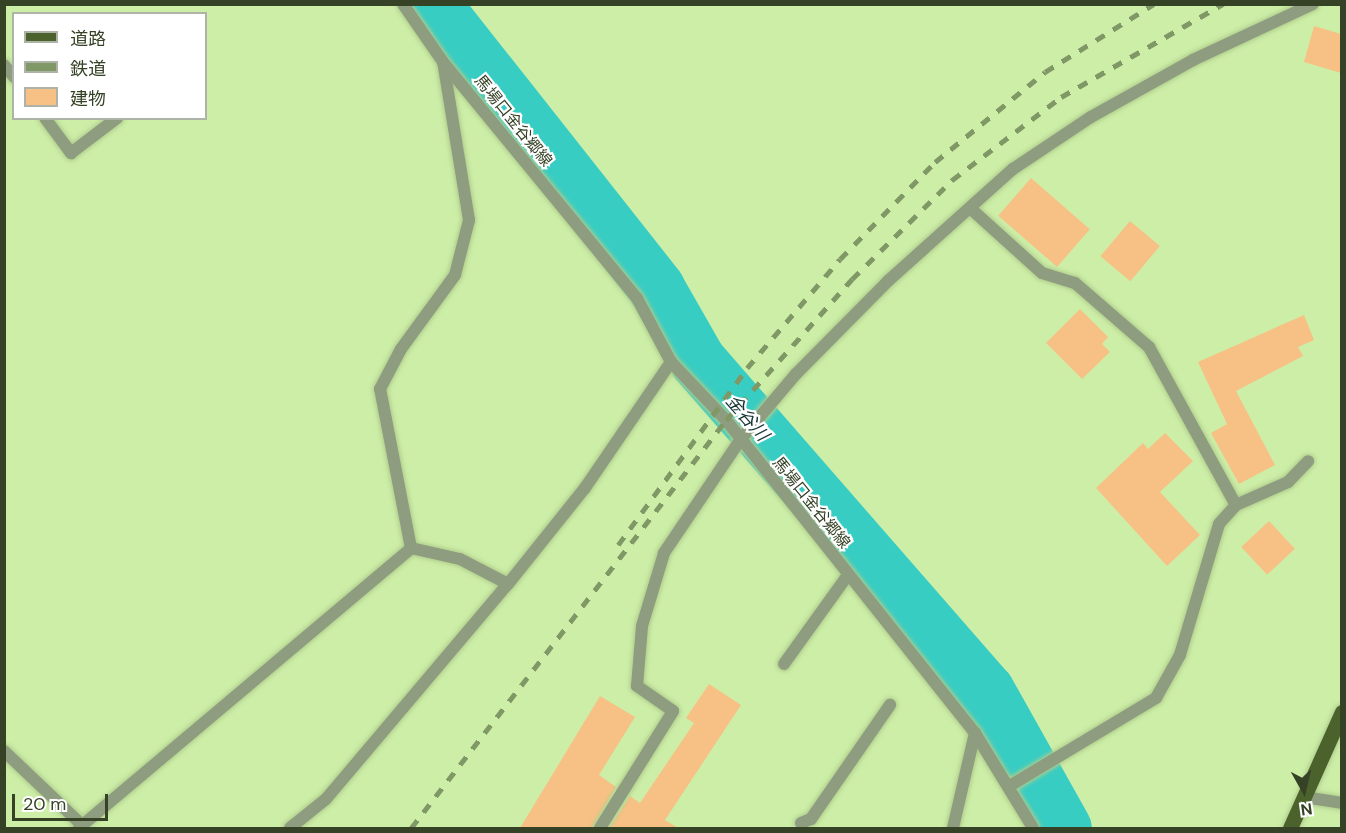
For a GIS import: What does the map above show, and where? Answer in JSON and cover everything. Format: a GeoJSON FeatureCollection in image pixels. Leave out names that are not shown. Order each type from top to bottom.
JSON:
{"type":"FeatureCollection","features":[{"type":"Feature","properties":{"kind":"main road"},"geometry":{"type":"LineString","coordinates":[[1290,828],[1341,712]]}},
{"type":"Feature","properties":{"kind":"street","name":"馬場口金谷郷線"},"geometry":{"type":"LineString","coordinates":[[403,4],[443,62],[638,298],[671,362],[741,439],[975,733],[1011,785],[1033,828]]}},
{"type":"Feature","properties":{"kind":"street"},"geometry":{"type":"LineString","coordinates":[[600,828],[673,711],[638,686],[642,626],[664,553],[741,439],[888,281],[1013,169],[1091,117],[1193,60],[1313,4]]}},
{"type":"Feature","properties":{"kind":"street"},"geometry":{"type":"LineString","coordinates":[[411,548],[380,389],[401,349],[455,275],[469,220],[443,62]]}},
{"type":"Feature","properties":{"kind":"street"},"geometry":{"type":"LineString","coordinates":[[46,120],[71,153],[114,120]]}},
{"type":"Feature","properties":{"kind":"street"},"geometry":{"type":"LineString","coordinates":[[970,208],[1042,273],[1075,283],[1149,347],[1236,506]]}},
{"type":"Feature","properties":{"kind":"street"},"geometry":{"type":"LineString","coordinates":[[290,828],[326,799],[508,584],[585,488],[671,362]]}},
{"type":"Feature","properties":{"kind":"street"},"geometry":{"type":"LineString","coordinates":[[1011,785],[1156,698],[1180,655],[1219,525],[1236,506],[1288,482],[1308,461]]}},
{"type":"Feature","properties":{"kind":"street"},"geometry":{"type":"LineString","coordinates":[[411,548],[460,559],[508,584]]}},
{"type":"Feature","properties":{"kind":"street"},"geometry":{"type":"LineString","coordinates":[[4,751],[80,826],[411,548]]}},
{"type":"Feature","properties":{"kind":"street"},"geometry":{"type":"LineString","coordinates":[[784,663],[848,574]]}},
{"type":"Feature","properties":{"kind":"street"},"geometry":{"type":"LineString","coordinates":[[801,823],[811,819],[890,705]]}},
{"type":"Feature","properties":{"kind":"street"},"geometry":{"type":"LineString","coordinates":[[953,828],[975,733]]}},
{"type":"Feature","properties":{"kind":"street"},"geometry":{"type":"LineString","coordinates":[[1304,797],[1341,803]]}},
{"type":"Feature","properties":{"kind":"building"},"geometry":{"type":"Polygon","coordinates":[[[1314,26],[1341,34],[1341,73],[1304,62],[1314,26]]]}},
{"type":"Feature","properties":{"kind":"building"},"geometry":{"type":"Polygon","coordinates":[[[1031,178],[1090,229],[1057,267],[998,216],[1031,178]]]}},
{"type":"Feature","properties":{"kind":"building"},"geometry":{"type":"Polygon","coordinates":[[[1130,221],[1160,246],[1130,281],[1100,256],[1130,221]]]}},
{"type":"Feature","properties":{"kind":"building"},"geometry":{"type":"Polygon","coordinates":[[[1080,309],[1108,337],[1102,344],[1110,352],[1082,379],[1046,343],[1080,309]]]}},
{"type":"Feature","properties":{"kind":"building"},"geometry":{"type":"Polygon","coordinates":[[[1304,315],[1314,340],[1298,347],[1303,356],[1236,391],[1275,465],[1239,484],[1211,433],[1227,424],[1198,362],[1304,315]]]}},
{"type":"Feature","properties":{"kind":"building"},"geometry":{"type":"Polygon","coordinates":[[[1165,433],[1193,461],[1160,492],[1200,535],[1167,566],[1096,488],[1143,443],[1148,449],[1165,433]]]}},
{"type":"Feature","properties":{"kind":"building"},"geometry":{"type":"Polygon","coordinates":[[[1269,521],[1295,549],[1267,575],[1241,547],[1269,521]]]}},
{"type":"Feature","properties":{"kind":"building"},"geometry":{"type":"Polygon","coordinates":[[[709,684],[741,705],[665,820],[678,828],[609,828],[630,796],[640,803],[694,723],[686,718],[709,684]]]}},
{"type":"Feature","properties":{"kind":"building"},"geometry":{"type":"Polygon","coordinates":[[[600,696],[635,717],[599,775],[616,787],[592,828],[520,828],[600,696]]]}},
{"type":"Feature","properties":{"kind":"waterway","name":"金谷川"},"geometry":{"type":"LineString","coordinates":[[432,4],[656,288],[697,360],[986,691],[1063,828]]}},
{"type":"Feature","properties":{"kind":"railway"},"geometry":{"type":"LineString","coordinates":[[618,545],[747,368],[840,259],[935,162],[1045,72],[1154,4]]}},
{"type":"Feature","properties":{"kind":"railway"},"geometry":{"type":"LineString","coordinates":[[411,828],[726,420],[852,279],[952,180],[1061,97],[1223,4]]}}]}
